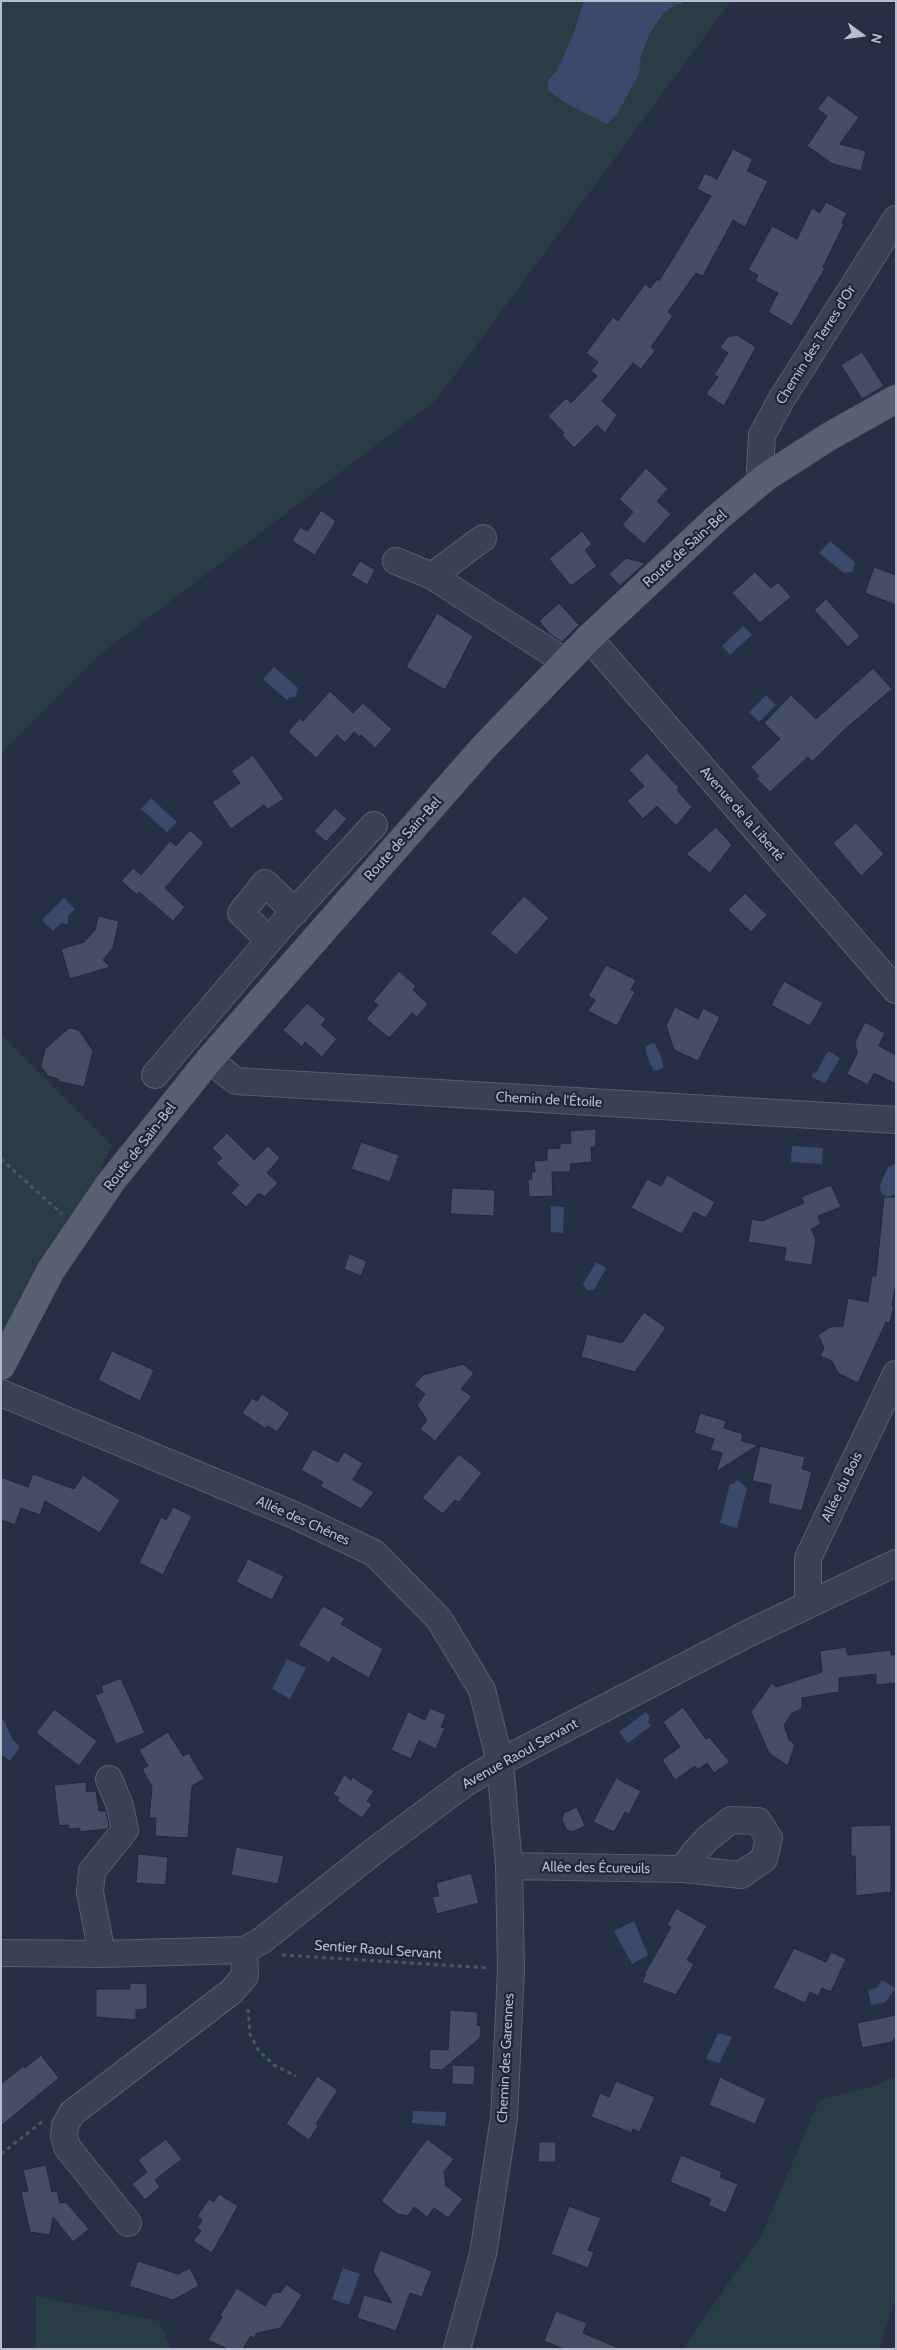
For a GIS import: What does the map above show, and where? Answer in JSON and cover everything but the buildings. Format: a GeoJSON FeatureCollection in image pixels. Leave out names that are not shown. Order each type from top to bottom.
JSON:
{"type":"FeatureCollection","features":[{"type":"Feature","properties":{"kind":"main road","name":"Route de Sain-Bel"},"geometry":{"type":"LineString","coordinates":[[1,1366],[51,1270],[110,1182],[209,1060],[484,747],[588,638],[695,538],[766,478],[830,436],[896,399]]}},
{"type":"Feature","properties":{"kind":"street","name":"Chemin des Terres d'Or"},"geometry":{"type":"LineString","coordinates":[[766,478],[760,470],[762,436],[781,400],[896,219]]}},
{"type":"Feature","properties":{"kind":"street"},"geometry":{"type":"LineString","coordinates":[[432,576],[483,538]]}},
{"type":"Feature","properties":{"kind":"street"},"geometry":{"type":"LineString","coordinates":[[396,561],[432,576],[566,662]]}},
{"type":"Feature","properties":{"kind":"street","name":"Avenue de la Liberté"},"geometry":{"type":"LineString","coordinates":[[588,638],[896,990]]}},
{"type":"Feature","properties":{"kind":"street"},"geometry":{"type":"LineString","coordinates":[[155,1075],[283,925],[374,826]]}},
{"type":"Feature","properties":{"kind":"street"},"geometry":{"type":"LineString","coordinates":[[283,925],[308,946]]}},
{"type":"Feature","properties":{"kind":"street","name":"Chemin de l'Étoile"},"geometry":{"type":"LineString","coordinates":[[209,1060],[236,1081],[896,1120]]}},
{"type":"Feature","properties":{"kind":"street","name":"Allée du Bois"},"geometry":{"type":"LineString","coordinates":[[808,1605],[808,1558],[896,1374]]}},
{"type":"Feature","properties":{"kind":"street","name":"Allée des Chênes"},"geometry":{"type":"LineString","coordinates":[[1,1393],[294,1515],[374,1553],[439,1619],[482,1690],[500,1762]]}},
{"type":"Feature","properties":{"kind":"street","name":"Avenue Raoul Servant"},"geometry":{"type":"LineString","coordinates":[[1,1953],[102,1954],[245,1963],[261,1941],[378,1848],[464,1784],[500,1762],[808,1605],[896,1563]]}},
{"type":"Feature","properties":{"kind":"street","name":"Chemin des Garennes"},"geometry":{"type":"LineString","coordinates":[[457,2349],[483,2254],[504,2118],[511,1970],[509,1866],[500,1762]]}},
{"type":"Feature","properties":{"kind":"street"},"geometry":{"type":"LineString","coordinates":[[102,1954],[90,1892],[92,1871],[125,1830],[120,1806],[109,1779]]}},
{"type":"Feature","properties":{"kind":"street","name":"Allée des Écureuils"},"geometry":{"type":"LineString","coordinates":[[509,1866],[683,1869]]}},
{"type":"Feature","properties":{"kind":"street"},"geometry":{"type":"LineString","coordinates":[[128,2223],[67,2148],[64,2136],[65,2125],[72,2113],[231,1992],[245,1963]]}},
{"type":"Feature","properties":{"kind":"path"},"geometry":{"type":"LineString","coordinates":[[1,1160],[69,1220]]}},
{"type":"Feature","properties":{"kind":"path","name":"Sentier Raoul Servant"},"geometry":{"type":"LineString","coordinates":[[280,1954],[511,1970]]}},
{"type":"Feature","properties":{"kind":"path"},"geometry":{"type":"LineString","coordinates":[[245,1963],[250,2034],[259,2051],[274,2065],[296,2076]]}},
{"type":"Feature","properties":{"kind":"shaded area"},"geometry":{"type":"Polygon","coordinates":[[[1,1],[731,1],[436,400],[102,653],[1,753],[1,1]]]}},
{"type":"Feature","properties":{"kind":"shaded area"},"geometry":{"type":"Polygon","coordinates":[[[1,1034],[112,1145],[1,1387],[1,1034]]]}},
{"type":"Feature","properties":{"kind":"shaded area"},"geometry":{"type":"Polygon","coordinates":[[[896,2077],[896,2298],[879,2349],[683,2349],[762,2234],[819,2100],[873,2086],[896,2077]]]}},
{"type":"Feature","properties":{"kind":"shaded area"},"geometry":{"type":"Polygon","coordinates":[[[36,2296],[159,2321],[171,2349],[36,2349],[36,2296]]]}},
{"type":"Feature","properties":{"kind":"water"},"geometry":{"type":"Polygon","coordinates":[[[584,1],[682,1],[682,4],[675,5],[664,12],[650,33],[641,55],[639,74],[617,114],[607,124],[562,101],[548,90],[548,80],[556,72],[572,38],[584,1]]]}},
{"type":"Feature","properties":{"kind":"water"},"geometry":{"type":"Polygon","coordinates":[[[830,541],[855,562],[853,572],[844,573],[819,553],[830,541]]]}},
{"type":"Feature","properties":{"kind":"water"},"geometry":{"type":"Polygon","coordinates":[[[743,626],[752,635],[730,655],[722,646],[743,626]]]}},
{"type":"Feature","properties":{"kind":"water"},"geometry":{"type":"Polygon","coordinates":[[[274,667],[298,688],[295,697],[290,697],[287,700],[263,679],[274,667]]]}},
{"type":"Feature","properties":{"kind":"water"},"geometry":{"type":"Polygon","coordinates":[[[766,695],[776,705],[759,722],[749,712],[766,695]]]}},
{"type":"Feature","properties":{"kind":"water"},"geometry":{"type":"Polygon","coordinates":[[[151,798],[177,822],[167,832],[141,809],[151,798]]]}},
{"type":"Feature","properties":{"kind":"water"},"geometry":{"type":"Polygon","coordinates":[[[64,898],[75,909],[68,916],[68,924],[61,923],[53,931],[42,920],[64,898]]]}},
{"type":"Feature","properties":{"kind":"water"},"geometry":{"type":"Polygon","coordinates":[[[654,1043],[659,1051],[663,1068],[654,1071],[646,1052],[646,1046],[654,1043]]]}},
{"type":"Feature","properties":{"kind":"water"},"geometry":{"type":"Polygon","coordinates":[[[828,1051],[840,1058],[825,1083],[811,1077],[814,1072],[816,1073],[828,1051]]]}},
{"type":"Feature","properties":{"kind":"water"},"geometry":{"type":"Polygon","coordinates":[[[792,1146],[823,1148],[822,1164],[791,1162],[792,1146]]]}},
{"type":"Feature","properties":{"kind":"water"},"geometry":{"type":"Polygon","coordinates":[[[896,1164],[896,1194],[887,1197],[881,1193],[880,1185],[888,1167],[896,1164]]]}},
{"type":"Feature","properties":{"kind":"water"},"geometry":{"type":"Polygon","coordinates":[[[551,1206],[564,1207],[563,1233],[551,1232],[551,1206]]]}},
{"type":"Feature","properties":{"kind":"water"},"geometry":{"type":"Polygon","coordinates":[[[596,1262],[606,1268],[594,1290],[587,1290],[583,1284],[596,1262]]]}},
{"type":"Feature","properties":{"kind":"water"},"geometry":{"type":"Polygon","coordinates":[[[738,1480],[747,1488],[737,1528],[720,1523],[730,1484],[738,1480]]]}},
{"type":"Feature","properties":{"kind":"water"},"geometry":{"type":"Polygon","coordinates":[[[287,1659],[306,1668],[290,1699],[272,1689],[287,1659]]]}},
{"type":"Feature","properties":{"kind":"water"},"geometry":{"type":"Polygon","coordinates":[[[646,1712],[650,1717],[648,1722],[651,1726],[628,1743],[619,1732],[646,1712]]]}},
{"type":"Feature","properties":{"kind":"water"},"geometry":{"type":"Polygon","coordinates":[[[4,1720],[13,1741],[20,1746],[10,1761],[1,1754],[1,1721],[4,1720]]]}},
{"type":"Feature","properties":{"kind":"water"},"geometry":{"type":"Polygon","coordinates":[[[634,1921],[648,1955],[632,1964],[614,1931],[634,1921]]]}},
{"type":"Feature","properties":{"kind":"water"},"geometry":{"type":"Polygon","coordinates":[[[882,1980],[895,1988],[886,2002],[871,2005],[868,1990],[877,1988],[882,1980]]]}},
{"type":"Feature","properties":{"kind":"water"},"geometry":{"type":"Polygon","coordinates":[[[718,2033],[732,2037],[719,2063],[706,2059],[718,2033]]]}},
{"type":"Feature","properties":{"kind":"water"},"geometry":{"type":"Polygon","coordinates":[[[413,2111],[446,2112],[445,2126],[412,2123],[413,2111]]]}},
{"type":"Feature","properties":{"kind":"water"},"geometry":{"type":"Polygon","coordinates":[[[343,2268],[360,2274],[349,2305],[332,2299],[343,2268]]]}}]}
